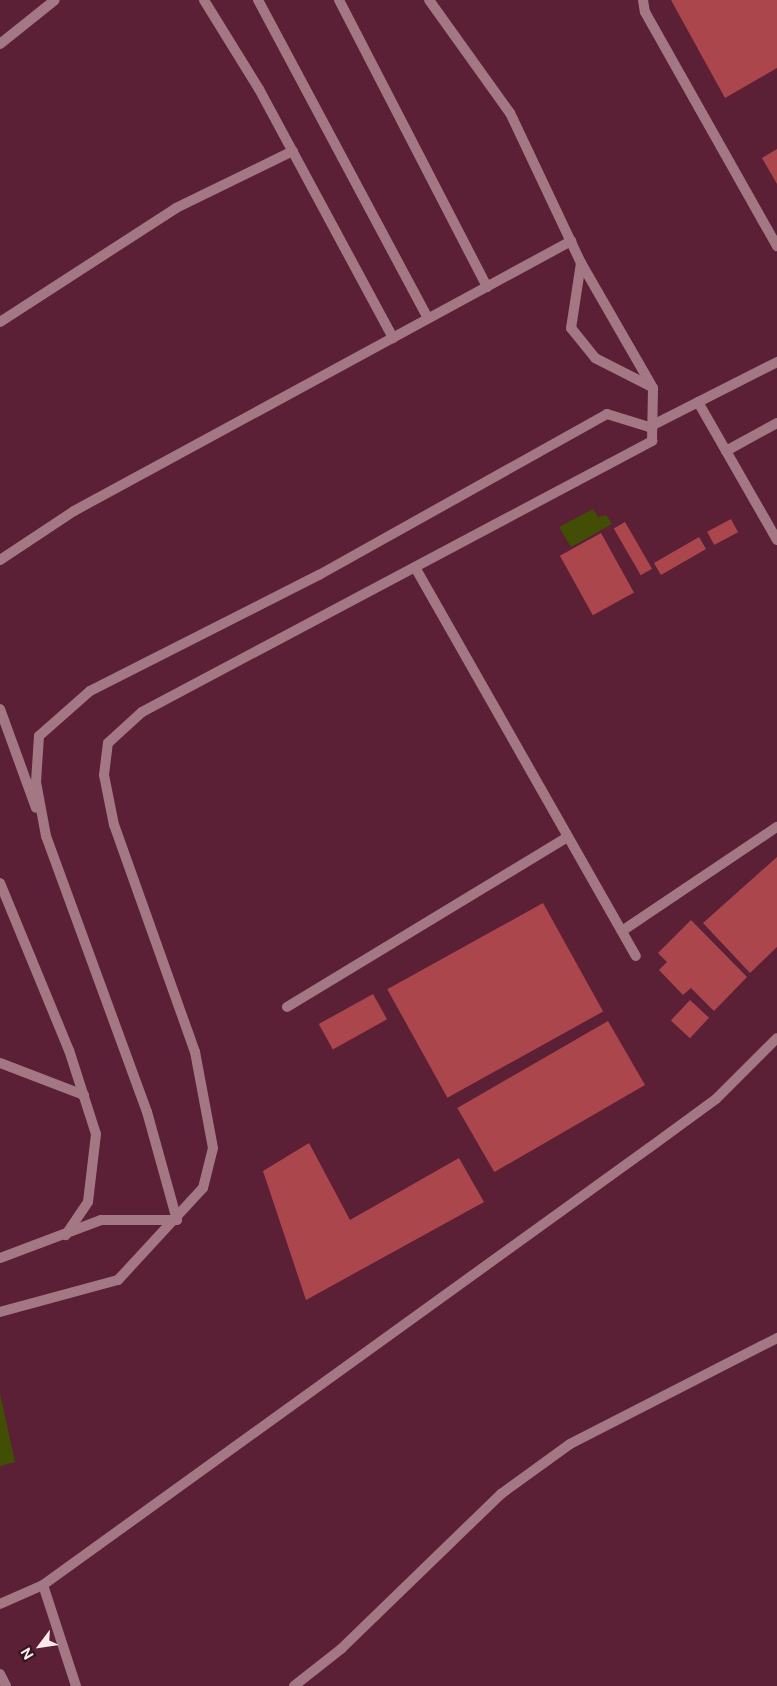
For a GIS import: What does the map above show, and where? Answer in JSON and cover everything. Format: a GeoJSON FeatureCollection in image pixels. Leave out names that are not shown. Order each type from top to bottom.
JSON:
{"type":"FeatureCollection","features":[{"type":"Feature","properties":{"kind":"lane"},"geometry":{"type":"LineString","coordinates":[[0,44],[55,0]]}},
{"type":"Feature","properties":{"kind":"lane"},"geometry":{"type":"LineString","coordinates":[[204,0],[293,151],[394,338]]}},
{"type":"Feature","properties":{"kind":"lane"},"geometry":{"type":"LineString","coordinates":[[258,0],[428,318]]}},
{"type":"Feature","properties":{"kind":"lane"},"geometry":{"type":"LineString","coordinates":[[339,0],[487,287]]}},
{"type":"Feature","properties":{"kind":"lane"},"geometry":{"type":"LineString","coordinates":[[0,1312],[118,1280],[177,1220],[203,1188],[213,1148],[195,1052],[114,825],[104,775],[108,743],[142,712],[416,569],[652,441],[649,427],[653,388],[581,264],[510,113],[429,0]]}},
{"type":"Feature","properties":{"kind":"lane"},"geometry":{"type":"LineString","coordinates":[[643,0],[645,12],[777,246]]}},
{"type":"Feature","properties":{"kind":"lane"},"geometry":{"type":"LineString","coordinates":[[0,322],[176,208],[293,151]]}},
{"type":"Feature","properties":{"kind":"lane"},"geometry":{"type":"LineString","coordinates":[[0,560],[74,511],[571,241]]}},
{"type":"Feature","properties":{"kind":"lane"},"geometry":{"type":"LineString","coordinates":[[581,264],[571,328],[595,358],[653,388]]}},
{"type":"Feature","properties":{"kind":"lane"},"geometry":{"type":"LineString","coordinates":[[52,851],[36,782],[39,736],[90,691],[319,575],[608,414],[649,427],[777,362]]}},
{"type":"Feature","properties":{"kind":"lane"},"geometry":{"type":"LineString","coordinates":[[698,402],[777,540]]}},
{"type":"Feature","properties":{"kind":"lane"},"geometry":{"type":"LineString","coordinates":[[726,452],[777,423]]}},
{"type":"Feature","properties":{"kind":"lane"},"geometry":{"type":"LineString","coordinates":[[416,569],[636,956]]}},
{"type":"Feature","properties":{"kind":"lane"},"geometry":{"type":"LineString","coordinates":[[0,709],[147,1112],[177,1220]]}},
{"type":"Feature","properties":{"kind":"lane"},"geometry":{"type":"LineString","coordinates":[[622,931],[777,827]]}},
{"type":"Feature","properties":{"kind":"lane"},"geometry":{"type":"LineString","coordinates":[[287,1007],[568,837]]}},
{"type":"Feature","properties":{"kind":"lane"},"geometry":{"type":"LineString","coordinates":[[0,883],[84,1095],[96,1134],[95,1160],[88,1202],[66,1235]]}},
{"type":"Feature","properties":{"kind":"lane"},"geometry":{"type":"LineString","coordinates":[[0,1604],[43,1585],[716,1099],[777,1038]]}},
{"type":"Feature","properties":{"kind":"lane"},"geometry":{"type":"LineString","coordinates":[[0,1062],[84,1095]]}},
{"type":"Feature","properties":{"kind":"lane"},"geometry":{"type":"LineString","coordinates":[[0,1258],[66,1235],[101,1220],[177,1220]]}},
{"type":"Feature","properties":{"kind":"lane"},"geometry":{"type":"LineString","coordinates":[[294,1686],[341,1649],[509,1488],[570,1444],[777,1338]]}},
{"type":"Feature","properties":{"kind":"lane"},"geometry":{"type":"LineString","coordinates":[[43,1585],[76,1686]]}},
{"type":"Feature","properties":{"kind":"lane"},"geometry":{"type":"LineString","coordinates":[[0,1674],[6,1686]]}},
{"type":"Feature","properties":{"kind":"green space"},"geometry":{"type":"Polygon","coordinates":[[[593,509],[598,517],[606,515],[612,524],[571,547],[559,527],[593,509]]]}},
{"type":"Feature","properties":{"kind":"green space"},"geometry":{"type":"Polygon","coordinates":[[[0,1393],[15,1462],[0,1466],[0,1393]]]}},
{"type":"Feature","properties":{"kind":"building"},"geometry":{"type":"Polygon","coordinates":[[[671,0],[777,0],[777,68],[725,98],[671,0]]]}},
{"type":"Feature","properties":{"kind":"building"},"geometry":{"type":"Polygon","coordinates":[[[777,149],[777,184],[762,158],[777,149]]]}},
{"type":"Feature","properties":{"kind":"building"},"geometry":{"type":"Polygon","coordinates":[[[731,519],[738,532],[714,545],[707,532],[731,519]]]}},
{"type":"Feature","properties":{"kind":"building"},"geometry":{"type":"Polygon","coordinates":[[[625,522],[652,569],[641,575],[614,528],[625,522]]]}},
{"type":"Feature","properties":{"kind":"building"},"geometry":{"type":"Polygon","coordinates":[[[601,533],[634,592],[593,615],[560,556],[601,533]]]}},
{"type":"Feature","properties":{"kind":"building"},"geometry":{"type":"Polygon","coordinates":[[[699,537],[706,549],[661,575],[654,563],[699,537]]]}},
{"type":"Feature","properties":{"kind":"building"},"geometry":{"type":"Polygon","coordinates":[[[777,857],[777,947],[750,973],[703,923],[777,857]]]}},
{"type":"Feature","properties":{"kind":"building"},"geometry":{"type":"Polygon","coordinates":[[[543,903],[603,1011],[447,1098],[387,989],[543,903]]]}},
{"type":"Feature","properties":{"kind":"building"},"geometry":{"type":"Polygon","coordinates":[[[691,920],[747,977],[714,1011],[691,988],[683,995],[659,970],[667,962],[658,953],[691,920]]]}},
{"type":"Feature","properties":{"kind":"building"},"geometry":{"type":"Polygon","coordinates":[[[373,994],[387,1019],[333,1049],[319,1024],[373,994]]]}},
{"type":"Feature","properties":{"kind":"building"},"geometry":{"type":"Polygon","coordinates":[[[690,1000],[709,1018],[690,1038],[671,1020],[690,1000]]]}},
{"type":"Feature","properties":{"kind":"building"},"geometry":{"type":"Polygon","coordinates":[[[608,1021],[645,1085],[494,1172],[457,1108],[608,1021]]]}},
{"type":"Feature","properties":{"kind":"building"},"geometry":{"type":"Polygon","coordinates":[[[309,1143],[350,1220],[459,1158],[484,1202],[306,1300],[263,1171],[309,1143]]]}}]}
